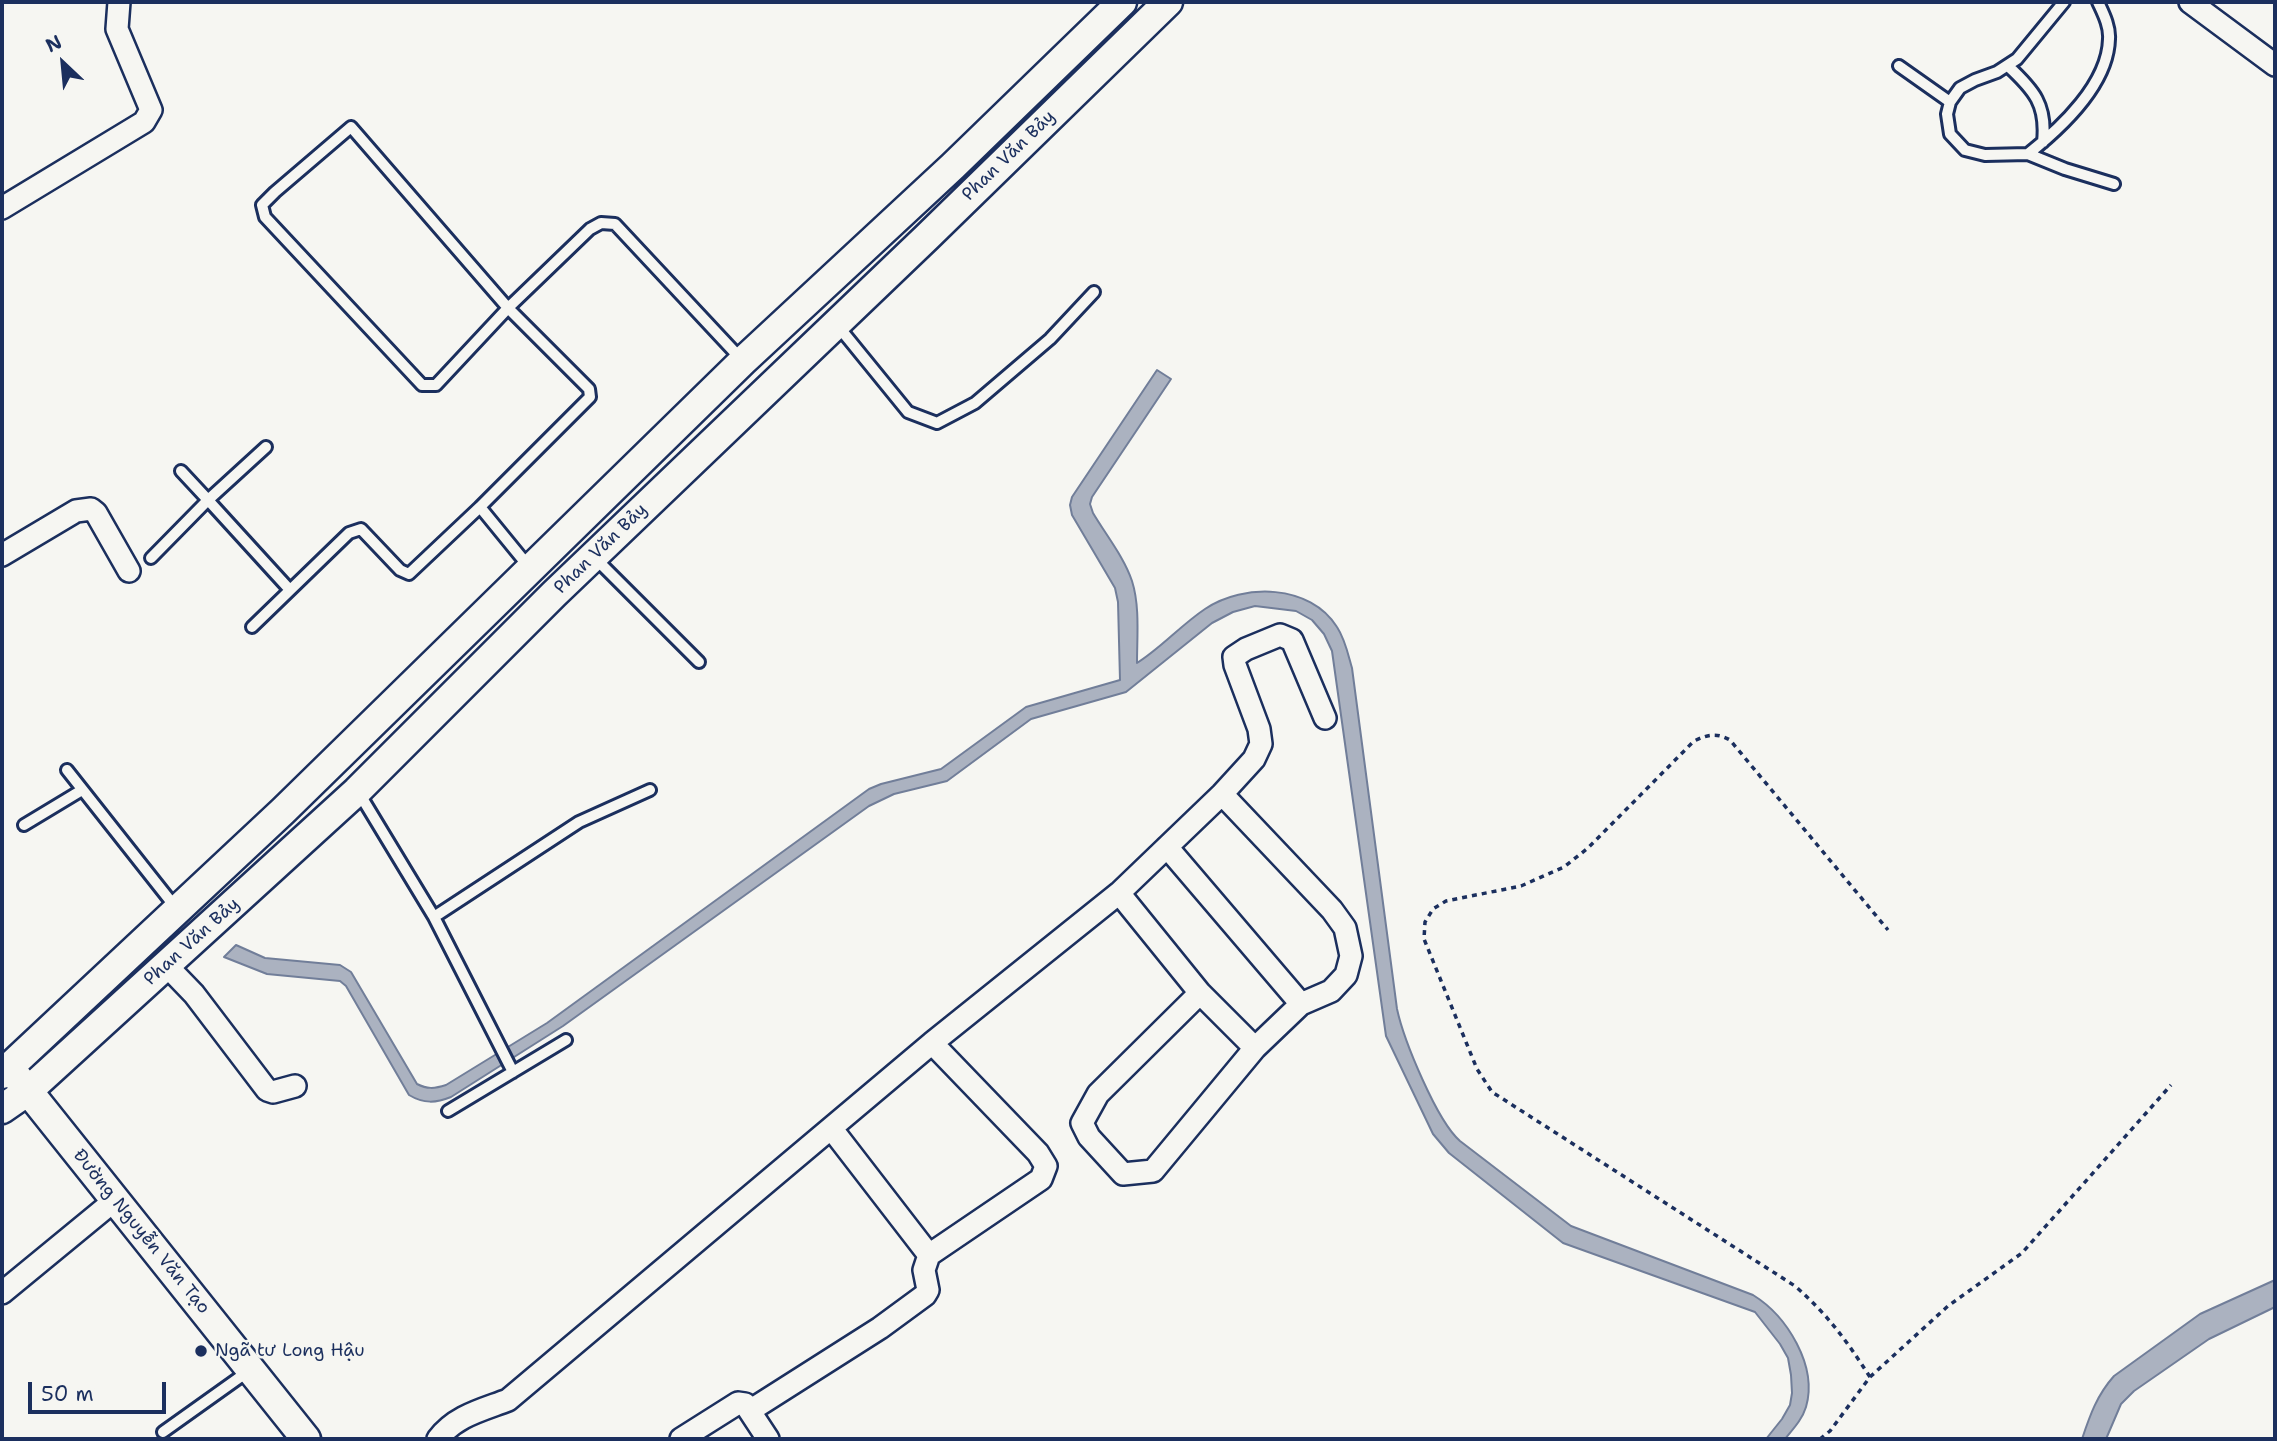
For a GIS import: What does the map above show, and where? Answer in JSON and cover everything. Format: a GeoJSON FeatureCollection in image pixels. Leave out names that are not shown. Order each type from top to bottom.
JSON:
{"type":"FeatureCollection","features":[{"type":"Feature","properties":{"kind":"main road","name":"Phan Văn Bảy"},"geometry":{"type":"LineString","coordinates":[[4,1067],[283,811],[743,362],[953,166],[1122,2]]}},
{"type":"Feature","properties":{"kind":"main road","name":"Phan Văn Bảy"},"geometry":{"type":"LineString","coordinates":[[2,1109],[28,1091],[358,791],[554,594],[1168,2]]}},
{"type":"Feature","properties":{"kind":"main road"},"geometry":{"type":"LineString","coordinates":[[530,569],[554,594]]}},
{"type":"Feature","properties":{"kind":"main road","name":"Đường Nguyễn Văn Tạo"},"geometry":{"type":"LineString","coordinates":[[4,1067],[28,1091],[306,1439]]}},
{"type":"Feature","properties":{"kind":"street"},"geometry":{"type":"LineString","coordinates":[[2,208],[145,122],[149,116],[151,110],[117,29],[119,2]]}},
{"type":"Feature","properties":{"kind":"street"},"geometry":{"type":"LineString","coordinates":[[2190,2],[2275,65]]}},
{"type":"Feature","properties":{"kind":"street"},"geometry":{"type":"LineString","coordinates":[[2,555],[76,511],[90,509],[96,513],[128,571]]}},
{"type":"Feature","properties":{"kind":"street"},"geometry":{"type":"LineString","coordinates":[[438,1439],[446,1428],[460,1418],[508,1400],[932,1043],[1119,893],[1222,794],[1254,759],[1261,744],[1259,729],[1234,657],[1280,635],[1292,639],[1325,718]]}},
{"type":"Feature","properties":{"kind":"street"},"geometry":{"type":"LineString","coordinates":[[1200,993],[1098,1094],[1082,1123],[1089,1137],[1123,1174],[1153,1171],[1255,1048],[1301,1004],[1331,991],[1346,975],[1351,956],[1345,928],[1332,911],[1222,794]]}},
{"type":"Feature","properties":{"kind":"street"},"geometry":{"type":"LineString","coordinates":[[1167,848],[1301,1004]]}},
{"type":"Feature","properties":{"kind":"street"},"geometry":{"type":"LineString","coordinates":[[1119,893],[1200,993],[1255,1048]]}},
{"type":"Feature","properties":{"kind":"street"},"geometry":{"type":"LineString","coordinates":[[166,965],[194,994],[267,1090],[273,1092],[295,1086]]}},
{"type":"Feature","properties":{"kind":"street"},"geometry":{"type":"LineString","coordinates":[[751,1410],[880,1328],[925,1295],[929,1290],[924,1270],[929,1255],[1041,1179],[1045,1166],[1038,1153],[932,1043]]}},
{"type":"Feature","properties":{"kind":"street"},"geometry":{"type":"LineString","coordinates":[[831,1128],[929,1255]]}},
{"type":"Feature","properties":{"kind":"street"},"geometry":{"type":"LineString","coordinates":[[2,1293],[115,1200]]}},
{"type":"Feature","properties":{"kind":"street"},"geometry":{"type":"LineString","coordinates":[[681,1439],[738,1404],[745,1404],[751,1410],[768,1439]]}},
{"type":"Feature","properties":{"kind":"lane"},"geometry":{"type":"LineString","coordinates":[[2064,2],[2017,59],[2008,66],[1960,88],[1950,102],[1947,114],[1950,134],[1965,150],[1985,155],[2028,154],[2114,184]]}},
{"type":"Feature","properties":{"kind":"lane"},"geometry":{"type":"LineString","coordinates":[[2028,154],[2069,118],[2083,101],[2102,69],[2109,37],[2106,20],[2098,2]]}},
{"type":"Feature","properties":{"kind":"lane"},"geometry":{"type":"LineString","coordinates":[[1899,66],[1950,102]]}},
{"type":"Feature","properties":{"kind":"lane"},"geometry":{"type":"LineString","coordinates":[[2008,66],[2035,93],[2043,111],[2043,142]]}},
{"type":"Feature","properties":{"kind":"lane"},"geometry":{"type":"LineString","coordinates":[[252,627],[340,540],[361,528],[400,570],[409,574],[590,397],[589,389],[509,308],[351,127],[262,205],[265,217],[422,385],[436,384],[509,308],[590,229],[600,223],[615,224],[743,362]]}},
{"type":"Feature","properties":{"kind":"lane"},"geometry":{"type":"LineString","coordinates":[[836,324],[908,412],[937,423],[985,395],[1050,339],[1094,292]]}},
{"type":"Feature","properties":{"kind":"lane"},"geometry":{"type":"LineString","coordinates":[[151,558],[208,500],[267,447]]}},
{"type":"Feature","properties":{"kind":"lane"},"geometry":{"type":"LineString","coordinates":[[181,471],[290,590]]}},
{"type":"Feature","properties":{"kind":"lane"},"geometry":{"type":"LineString","coordinates":[[480,506],[530,569]]}},
{"type":"Feature","properties":{"kind":"lane"},"geometry":{"type":"LineString","coordinates":[[594,557],[699,663]]}},
{"type":"Feature","properties":{"kind":"lane"},"geometry":{"type":"LineString","coordinates":[[67,770],[178,910]]}},
{"type":"Feature","properties":{"kind":"lane"},"geometry":{"type":"LineString","coordinates":[[24,825],[82,790]]}},
{"type":"Feature","properties":{"kind":"lane"},"geometry":{"type":"LineString","coordinates":[[435,917],[579,822],[650,790]]}},
{"type":"Feature","properties":{"kind":"lane"},"geometry":{"type":"LineString","coordinates":[[358,791],[435,917],[511,1068]]}},
{"type":"Feature","properties":{"kind":"lane"},"geometry":{"type":"LineString","coordinates":[[448,1111],[511,1068],[566,1040]]}},
{"type":"Feature","properties":{"kind":"lane"},"geometry":{"type":"LineString","coordinates":[[163,1432],[250,1370]]}},
{"type":"Feature","properties":{"kind":"path"},"geometry":{"type":"LineString","coordinates":[[1870,1377],[1839,1331],[1819,1307],[1795,1286],[1492,1091],[1477,1069],[1424,939],[1425,922],[1433,909],[1446,901],[1521,886],[1564,867],[1588,848],[1693,741],[1708,735],[1721,734],[1730,740],[1888,930]]}},
{"type":"Feature","properties":{"kind":"path"},"geometry":{"type":"LineString","coordinates":[[1820,1439],[1830,1431],[1870,1377],[1948,1306],[2022,1253],[2171,1085]]}},
{"type":"Feature","properties":{"kind":"shaded area"},"geometry":{"type":"Polygon","coordinates":[[[1157,370],[1171,379],[1092,497],[1090,504],[1124,563],[1135,591],[1137,663],[1205,609],[1238,595],[1276,592],[1294,596],[1310,602],[1325,613],[1337,627],[1352,668],[1397,1009],[1414,1060],[1441,1116],[1460,1141],[1571,1226],[1753,1295],[1766,1304],[1797,1344],[1808,1375],[1806,1407],[1800,1420],[1785,1439],[1766,1439],[1790,1405],[1792,1393],[1788,1358],[1755,1312],[1563,1243],[1449,1153],[1433,1134],[1386,1036],[1332,651],[1324,634],[1312,620],[1296,611],[1255,606],[1233,612],[1212,623],[1126,692],[1031,719],[947,781],[894,794],[869,806],[563,1026],[446,1099],[425,1101],[409,1095],[346,986],[340,981],[267,974],[224,957],[236,945],[265,958],[340,965],[351,972],[417,1084],[431,1088],[446,1085],[547,1023],[869,789],[941,769],[1026,707],[1120,680],[1118,602],[1115,588],[1072,515],[1070,505],[1072,497],[1157,370]]]}},
{"type":"Feature","properties":{"kind":"shaded area"},"geometry":{"type":"Polygon","coordinates":[[[2275,1280],[2275,1307],[2209,1339],[2134,1391],[2121,1404],[2106,1439],[2082,1439],[2099,1398],[2114,1376],[2200,1314],[2275,1280]]]}},
{"type":"Feature","properties":{"kind":"place","name":"Ngã tư Long Hậu"},"geometry":{"type":"Point","coordinates":[201,1351]}}]}
